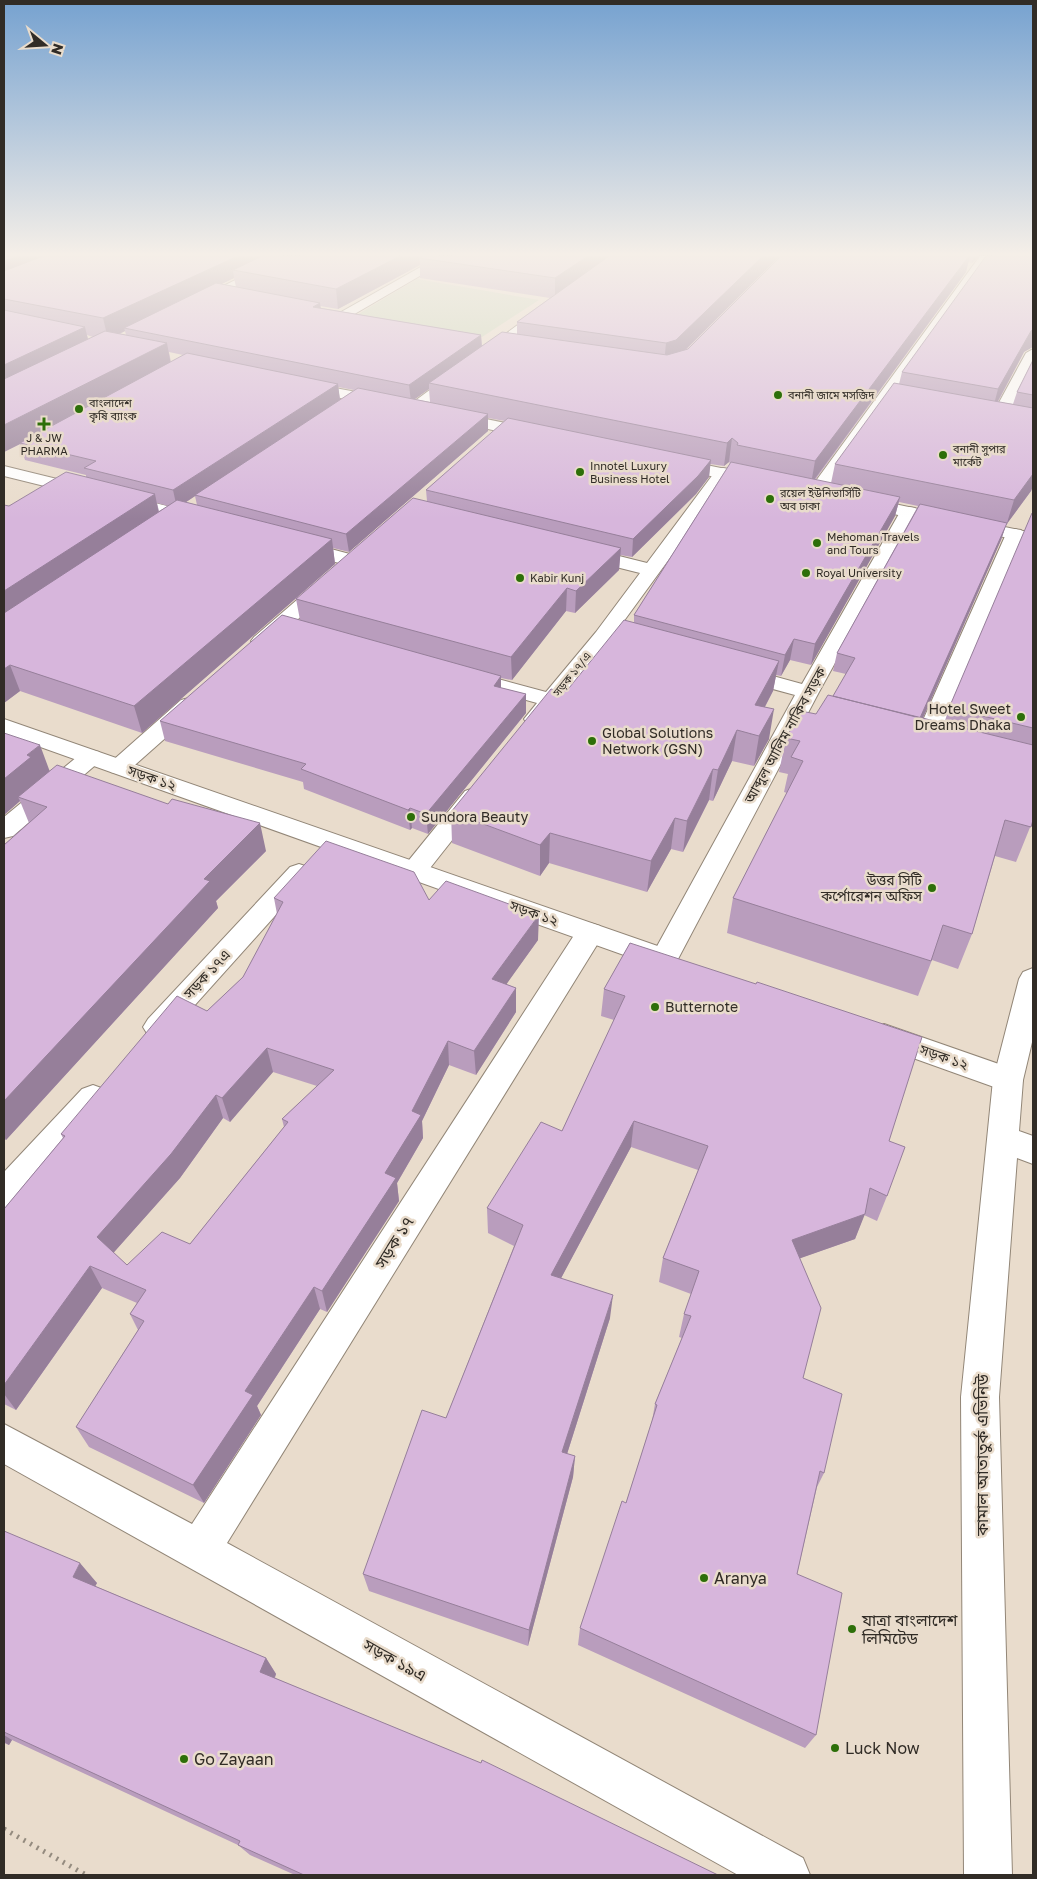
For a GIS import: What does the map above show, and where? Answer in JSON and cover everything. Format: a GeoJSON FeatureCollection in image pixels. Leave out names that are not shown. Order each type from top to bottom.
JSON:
{"type":"FeatureCollection","features":[{"type":"Feature","properties":{"kind":"street"},"geometry":{"type":"LineString","coordinates":[[486,344],[517,349]]}},
{"type":"Feature","properties":{"kind":"street"},"geometry":{"type":"LineString","coordinates":[[413,409],[501,344]]}},
{"type":"Feature","properties":{"kind":"street"},"geometry":{"type":"LineString","coordinates":[[816,493],[922,344]]}},
{"type":"Feature","properties":{"kind":"street"},"geometry":{"type":"LineString","coordinates":[[998,419],[1033,353]]}},
{"type":"Feature","properties":{"kind":"street"},"geometry":{"type":"LineString","coordinates":[[291,383],[436,413],[496,434],[551,438]]}},
{"type":"Feature","properties":{"kind":"street"},"geometry":{"type":"LineString","coordinates":[[333,413],[357,397]]}},
{"type":"Feature","properties":{"kind":"street"},"geometry":{"type":"LineString","coordinates":[[883,398],[902,402]]}},
{"type":"Feature","properties":{"kind":"street"},"geometry":{"type":"LineString","coordinates":[[979,416],[1016,422]]}},
{"type":"Feature","properties":{"kind":"street"},"geometry":{"type":"LineString","coordinates":[[656,459],[779,485]]}},
{"type":"Feature","properties":{"kind":"street"},"geometry":{"type":"LineString","coordinates":[[7,464],[219,525]]}},
{"type":"Feature","properties":{"kind":"street","name":"সড়ক ১৭/এ"},"geometry":{"type":"LineString","coordinates":[[520,739],[551,700],[612,639],[652,570],[723,473]]}},
{"type":"Feature","properties":{"kind":"street"},"geometry":{"type":"LineString","coordinates":[[797,489],[1024,536],[924,745]]}},
{"type":"Feature","properties":{"kind":"street"},"geometry":{"type":"LineString","coordinates":[[164,526],[196,504]]}},
{"type":"Feature","properties":{"kind":"street","name":"আব্দুল আলিম নাকিব সড়ক"},"geometry":{"type":"LineString","coordinates":[[664,959],[806,716],[808,692],[909,512]]}},
{"type":"Feature","properties":{"kind":"street"},"geometry":{"type":"LineString","coordinates":[[244,657],[361,555],[277,540]]}},
{"type":"Feature","properties":{"kind":"street"},"geometry":{"type":"LineString","coordinates":[[566,549],[652,570]]}},
{"type":"Feature","properties":{"kind":"street"},"geometry":{"type":"LineString","coordinates":[[280,624],[307,632]]}},
{"type":"Feature","properties":{"kind":"street"},"geometry":{"type":"LineString","coordinates":[[724,669],[808,692]]}},
{"type":"Feature","properties":{"kind":"street"},"geometry":{"type":"LineString","coordinates":[[445,670],[551,700]]}},
{"type":"Feature","properties":{"kind":"street"},"geometry":{"type":"LineString","coordinates":[[119,767],[200,696]]}},
{"type":"Feature","properties":{"kind":"street","name":"সড়ক ১২"},"geometry":{"type":"LineString","coordinates":[[4,726],[692,969]]}},
{"type":"Feature","properties":{"kind":"street"},"geometry":{"type":"LineString","coordinates":[[4,830],[91,757]]}},
{"type":"Feature","properties":{"kind":"street"},"geometry":{"type":"LineString","coordinates":[[414,871],[488,778]]}},
{"type":"Feature","properties":{"kind":"street","name":"সড়ক ১৭এ"},"geometry":{"type":"LineString","coordinates":[[143,1043],[329,841]]}},
{"type":"Feature","properties":{"kind":"street","name":"সড়ক ১৭"},"geometry":{"type":"LineString","coordinates":[[198,1552],[590,933]]}},
{"type":"Feature","properties":{"kind":"street","name":"কামাল আতাতুর্ক এভিনিউ"},"geometry":{"type":"LineString","coordinates":[[988,1875],[980,1398],[1018,1144],[1008,1080],[1033,979]]}},
{"type":"Feature","properties":{"kind":"street","name":"সড়ক ১২"},"geometry":{"type":"LineString","coordinates":[[859,1027],[1008,1080]]}},
{"type":"Feature","properties":{"kind":"street"},"geometry":{"type":"LineString","coordinates":[[4,1195],[110,1079]]}},
{"type":"Feature","properties":{"kind":"street","name":"সড়ক ১৯এ"},"geometry":{"type":"LineString","coordinates":[[4,1443],[198,1552],[786,1875]]}},
{"type":"Feature","properties":{"kind":"path"},"geometry":{"type":"LineString","coordinates":[[4,1829],[86,1875]]}},
{"type":"Feature","properties":{"kind":"building"},"geometry":{"type":"Polygon","coordinates":[[[4,344],[49,344],[4,365],[4,344]]]}},
{"type":"Feature","properties":{"kind":"building"},"geometry":{"type":"Polygon","coordinates":[[[78,344],[166,344],[4,425],[4,379],[78,344]]]}},
{"type":"Feature","properties":{"kind":"building"},"geometry":{"type":"Polygon","coordinates":[[[202,344],[468,344],[409,385],[202,344]]]}},
{"type":"Feature","properties":{"kind":"building"},"geometry":{"type":"Polygon","coordinates":[[[485,344],[586,344],[667,355],[688,349],[693,344],[903,344],[815,461],[737,445],[738,443],[732,438],[727,443],[429,383],[485,344]]]}},
{"type":"Feature","properties":{"kind":"building"},"geometry":{"type":"Polygon","coordinates":[[[923,344],[1024,344],[998,389],[902,372],[923,344]]]}},
{"type":"Feature","properties":{"kind":"building"},"geometry":{"type":"Polygon","coordinates":[[[187,353],[338,384],[173,490],[84,468],[96,461],[20,443],[187,353]]]}},
{"type":"Feature","properties":{"kind":"building"},"geometry":{"type":"Polygon","coordinates":[[[1033,360],[1033,395],[1017,392],[1033,360]]]}},
{"type":"Feature","properties":{"kind":"building","name":"বনানী সুপার মার্কেট"},"geometry":{"type":"Polygon","coordinates":[[[894,383],[1033,408],[1033,474],[1014,500],[835,464],[894,383]]]}},
{"type":"Feature","properties":{"kind":"building"},"geometry":{"type":"Polygon","coordinates":[[[358,388],[488,414],[346,534],[195,495],[358,388]]]}},
{"type":"Feature","properties":{"kind":"building"},"geometry":{"type":"Polygon","coordinates":[[[508,418],[711,460],[698,476],[633,539],[426,490],[508,418]]]}},
{"type":"Feature","properties":{"kind":"building"},"geometry":{"type":"Polygon","coordinates":[[[731,462],[900,497],[815,644],[794,639],[785,655],[634,615],[731,462]]]}},
{"type":"Feature","properties":{"kind":"building"},"geometry":{"type":"Polygon","coordinates":[[[66,472],[155,494],[4,591],[4,505],[9,506],[66,472]]]}},
{"type":"Feature","properties":{"kind":"building"},"geometry":{"type":"Polygon","coordinates":[[[413,498],[621,548],[576,591],[567,588],[511,657],[296,599],[413,498]]]}},
{"type":"Feature","properties":{"kind":"building"},"geometry":{"type":"Polygon","coordinates":[[[177,500],[332,539],[134,706],[10,665],[4,669],[4,613],[177,500]]]}},
{"type":"Feature","properties":{"kind":"building"},"geometry":{"type":"Polygon","coordinates":[[[920,504],[1007,523],[920,718],[833,696],[855,658],[837,653],[920,504]]]}},
{"type":"Feature","properties":{"kind":"building"},"geometry":{"type":"Polygon","coordinates":[[[1033,513],[1033,728],[949,708],[1033,513]]]}},
{"type":"Feature","properties":{"kind":"building"},"geometry":{"type":"Polygon","coordinates":[[[282,615],[501,676],[494,686],[526,694],[426,814],[410,808],[408,810],[301,769],[306,764],[160,721],[282,615]]]}},
{"type":"Feature","properties":{"kind":"building"},"geometry":{"type":"Polygon","coordinates":[[[624,620],[779,661],[755,705],[774,709],[759,736],[737,730],[718,770],[713,769],[687,821],[675,818],[651,861],[550,833],[540,845],[451,812],[551,689],[563,692],[569,688],[624,620]]]}},
{"type":"Feature","properties":{"kind":"building"},"geometry":{"type":"Polygon","coordinates":[[[828,695],[1033,745],[1033,820],[1031,827],[1005,820],[972,934],[943,925],[931,961],[733,898],[803,761],[791,757],[800,741],[786,738],[801,711],[816,714],[828,695]]]}},
{"type":"Feature","properties":{"kind":"building"},"geometry":{"type":"Polygon","coordinates":[[[4,733],[40,745],[27,755],[31,757],[4,779],[4,733]]]}},
{"type":"Feature","properties":{"kind":"building"},"geometry":{"type":"Polygon","coordinates":[[[57,765],[168,804],[172,799],[260,823],[204,879],[210,881],[4,1101],[4,845],[47,807],[18,797],[57,765]]]}},
{"type":"Feature","properties":{"kind":"building"},"geometry":{"type":"Polygon","coordinates":[[[326,841],[414,872],[429,900],[446,881],[539,915],[492,979],[516,988],[474,1051],[448,1041],[412,1111],[421,1115],[385,1173],[396,1178],[322,1291],[314,1287],[245,1391],[253,1395],[193,1485],[76,1427],[144,1321],[130,1314],[146,1290],[90,1266],[4,1385],[4,1209],[65,1136],[61,1134],[177,996],[207,1011],[243,977],[283,902],[274,898],[326,841]],[[267,1048],[222,1098],[216,1095],[171,1154],[97,1237],[127,1265],[162,1232],[190,1244],[288,1122],[282,1119],[334,1070],[267,1048]]]}},
{"type":"Feature","properties":{"kind":"building"},"geometry":{"type":"Polygon","coordinates":[[[630,943],[756,984],[757,982],[922,1037],[889,1141],[905,1147],[887,1196],[870,1188],[865,1214],[792,1240],[821,1308],[803,1378],[842,1394],[824,1473],[820,1471],[797,1574],[842,1593],[816,1735],[580,1628],[622,1501],[626,1503],[657,1405],[655,1404],[691,1316],[684,1314],[699,1271],[663,1258],[708,1146],[634,1121],[551,1275],[613,1295],[562,1452],[575,1456],[529,1630],[363,1574],[422,1410],[446,1418],[523,1225],[487,1208],[541,1122],[562,1131],[625,996],[604,989],[630,943]]]}},
{"type":"Feature","properties":{"kind":"building"},"geometry":{"type":"Polygon","coordinates":[[[4,1531],[80,1563],[73,1577],[266,1658],[260,1672],[481,1763],[482,1760],[718,1875],[304,1875],[238,1845],[240,1841],[4,1732],[4,1531]]]}},
{"type":"Feature","properties":{"kind":"place","name":"বনানী জামে মসজিদ"},"geometry":{"type":"Point","coordinates":[778,395]}},
{"type":"Feature","properties":{"kind":"place","name":"বাংলাদেশ কৃষি ব্যাংক"},"geometry":{"type":"Point","coordinates":[79,409]}},
{"type":"Feature","properties":{"kind":"place","name":"J & JW PHARMA"},"geometry":{"type":"Point","coordinates":[44,424]}},
{"type":"Feature","properties":{"kind":"place","name":"বনানী সুপার মার্কেট"},"geometry":{"type":"Point","coordinates":[943,455]}},
{"type":"Feature","properties":{"kind":"place","name":"Innotel Luxury Business Hotel"},"geometry":{"type":"Point","coordinates":[580,472]}},
{"type":"Feature","properties":{"kind":"place","name":"রয়েল ইউনিভার্সিটি অব ঢাকা"},"geometry":{"type":"Point","coordinates":[770,499]}},
{"type":"Feature","properties":{"kind":"place","name":"Mehoman Travels and Tours"},"geometry":{"type":"Point","coordinates":[817,543]}},
{"type":"Feature","properties":{"kind":"place","name":"Royal University"},"geometry":{"type":"Point","coordinates":[806,573]}},
{"type":"Feature","properties":{"kind":"place","name":"Kabir Kunj"},"geometry":{"type":"Point","coordinates":[520,578]}},
{"type":"Feature","properties":{"kind":"place","name":"Hotel Sweet Dreams Dhaka"},"geometry":{"type":"Point","coordinates":[1021,717]}},
{"type":"Feature","properties":{"kind":"place","name":"Global Solutions Network (GSN)"},"geometry":{"type":"Point","coordinates":[592,741]}},
{"type":"Feature","properties":{"kind":"place","name":"Sundora Beauty"},"geometry":{"type":"Point","coordinates":[411,817]}},
{"type":"Feature","properties":{"kind":"place","name":"উত্তর সিটি কর্পোরেশন অফিস"},"geometry":{"type":"Point","coordinates":[932,888]}},
{"type":"Feature","properties":{"kind":"place","name":"Butternote"},"geometry":{"type":"Point","coordinates":[655,1007]}},
{"type":"Feature","properties":{"kind":"place","name":"Aranya"},"geometry":{"type":"Point","coordinates":[704,1578]}},
{"type":"Feature","properties":{"kind":"place","name":"যাত্রা বাংলাদেশ লিমিটেড"},"geometry":{"type":"Point","coordinates":[852,1629]}},
{"type":"Feature","properties":{"kind":"place","name":"Luck Now"},"geometry":{"type":"Point","coordinates":[835,1748]}},
{"type":"Feature","properties":{"kind":"place","name":"Go Zayaan"},"geometry":{"type":"Point","coordinates":[184,1759]}}]}
